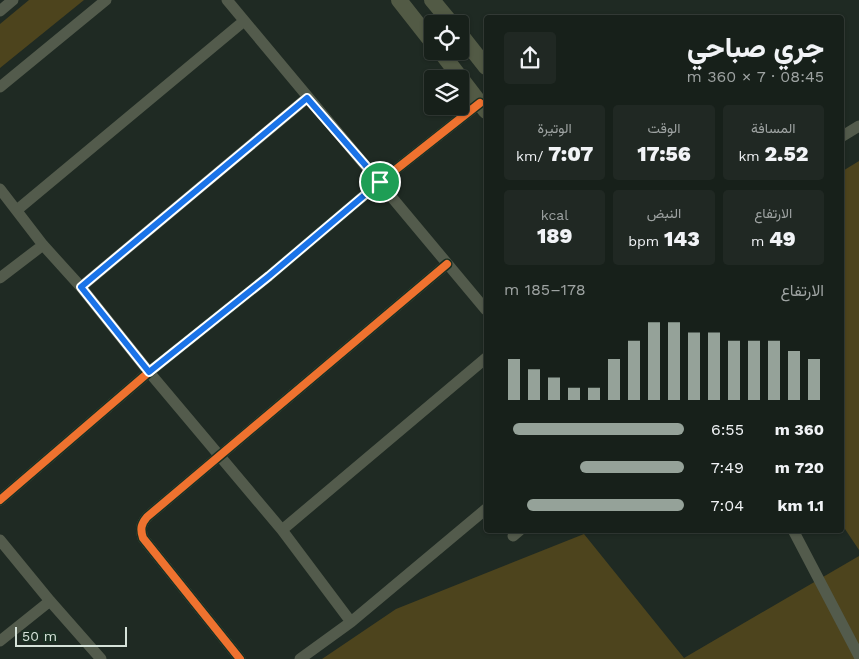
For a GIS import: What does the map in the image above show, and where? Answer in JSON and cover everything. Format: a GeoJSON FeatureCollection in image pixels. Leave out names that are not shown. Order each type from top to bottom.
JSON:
{"type":"FeatureCollection","features":[{"type":"Feature","properties":{"kind":"main road"},"geometry":{"type":"LineString","coordinates":[[399,0],[424,32]]}},
{"type":"Feature","properties":{"kind":"main road"},"geometry":{"type":"LineString","coordinates":[[432,0],[444,15]]}},
{"type":"Feature","properties":{"kind":"main road"},"geometry":{"type":"LineString","coordinates":[[469,45],[484,64]]}},
{"type":"Feature","properties":{"kind":"main road"},"geometry":{"type":"LineString","coordinates":[[447,60],[483,107]]}},
{"type":"Feature","properties":{"kind":"street"},"geometry":{"type":"LineString","coordinates":[[0,11],[13,0]]}},
{"type":"Feature","properties":{"kind":"street"},"geometry":{"type":"LineString","coordinates":[[0,87],[106,0]]}},
{"type":"Feature","properties":{"kind":"street"},"geometry":{"type":"LineString","coordinates":[[227,0],[484,308]]}},
{"type":"Feature","properties":{"kind":"street"},"geometry":{"type":"LineString","coordinates":[[18,210],[244,21]]}},
{"type":"Feature","properties":{"kind":"street"},"geometry":{"type":"LineString","coordinates":[[81,287],[307,98]]}},
{"type":"Feature","properties":{"kind":"street"},"geometry":{"type":"LineString","coordinates":[[0,500],[149,372],[269,276],[380,182],[483,107]]}},
{"type":"Feature","properties":{"kind":"street"},"geometry":{"type":"LineString","coordinates":[[844,135],[859,126]]}},
{"type":"Feature","properties":{"kind":"street"},"geometry":{"type":"LineString","coordinates":[[0,189],[43,245],[81,287],[149,372],[282,530],[351,622]]}},
{"type":"Feature","properties":{"kind":"street"},"geometry":{"type":"LineString","coordinates":[[0,278],[43,245]]}},
{"type":"Feature","properties":{"kind":"street"},"geometry":{"type":"LineString","coordinates":[[240,659],[143,538],[141,532],[142,523],[219,455],[447,264]]}},
{"type":"Feature","properties":{"kind":"street"},"geometry":{"type":"LineString","coordinates":[[282,530],[484,360]]}},
{"type":"Feature","properties":{"kind":"street"},"geometry":{"type":"LineString","coordinates":[[300,659],[351,622],[484,510]]}},
{"type":"Feature","properties":{"kind":"street"},"geometry":{"type":"LineString","coordinates":[[794,533],[859,656]]}},
{"type":"Feature","properties":{"kind":"street"},"geometry":{"type":"LineString","coordinates":[[0,540],[101,659]]}},
{"type":"Feature","properties":{"kind":"street"},"geometry":{"type":"LineString","coordinates":[[0,641],[50,601]]}},
{"type":"Feature","properties":{"kind":"shaded area"},"geometry":{"type":"Polygon","coordinates":[[[29,0],[84,0],[0,68],[0,24],[29,0]]]}},
{"type":"Feature","properties":{"kind":"shaded area"},"geometry":{"type":"Polygon","coordinates":[[[859,161],[859,550],[844,528],[844,170],[859,161]]]}},
{"type":"Feature","properties":{"kind":"shaded area"},"geometry":{"type":"Polygon","coordinates":[[[584,534],[684,658],[859,556],[859,659],[322,659],[396,609],[584,534]]]}},
{"type":"Feature","properties":{"kind":"cycle path"},"geometry":{"type":"LineString","coordinates":[[0,500],[149,372],[269,276],[380,182],[480,103]]}},
{"type":"Feature","properties":{"kind":"cycle path"},"geometry":{"type":"LineString","coordinates":[[240,659],[143,538],[141,529],[143,522],[447,264]]}},
{"type":"Feature","properties":{"kind":"route"},"geometry":{"type":"LineString","coordinates":[[307,98],[380,182],[269,276],[149,372],[81,287],[307,98]]}}]}
